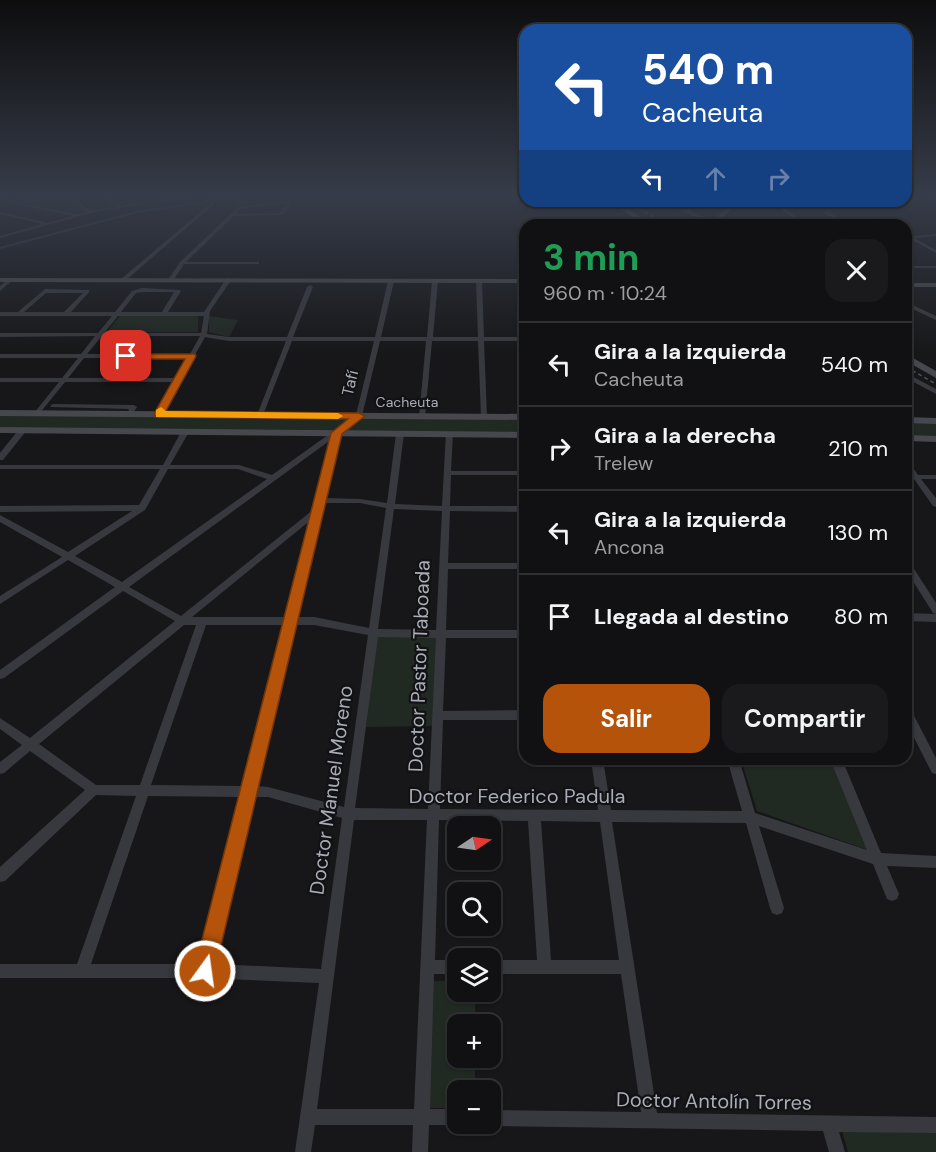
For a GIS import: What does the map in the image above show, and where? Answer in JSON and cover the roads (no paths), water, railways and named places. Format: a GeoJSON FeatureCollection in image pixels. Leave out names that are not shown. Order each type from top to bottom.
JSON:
{"type":"FeatureCollection","features":[{"type":"Feature","properties":{"kind":"street"},"geometry":{"type":"LineString","coordinates":[[123,280],[159,248]]}},
{"type":"Feature","properties":{"kind":"street"},"geometry":{"type":"LineString","coordinates":[[174,280],[186,262],[200,248]]}},
{"type":"Feature","properties":{"kind":"street"},"geometry":{"type":"LineString","coordinates":[[186,262],[257,263]]}},
{"type":"Feature","properties":{"kind":"street"},"geometry":{"type":"LineString","coordinates":[[912,266],[936,267]]}},
{"type":"Feature","properties":{"kind":"street"},"geometry":{"type":"LineString","coordinates":[[1,285],[10,280],[519,281]]}},
{"type":"Feature","properties":{"kind":"street"},"geometry":{"type":"LineString","coordinates":[[159,414],[204,334],[206,314],[228,280]]}},
{"type":"Feature","properties":{"kind":"street","name":"Tafí"},"geometry":{"type":"LineString","coordinates":[[0,675],[359,416],[391,281]]}},
{"type":"Feature","properties":{"kind":"street"},"geometry":{"type":"LineString","coordinates":[[422,417],[435,281]]}},
{"type":"Feature","properties":{"kind":"street"},"geometry":{"type":"LineString","coordinates":[[479,281],[484,417]]}},
{"type":"Feature","properties":{"kind":"street"},"geometry":{"type":"LineString","coordinates":[[912,285],[936,285]]}},
{"type":"Feature","properties":{"kind":"street"},"geometry":{"type":"LineString","coordinates":[[260,415],[310,286]]}},
{"type":"Feature","properties":{"kind":"street"},"geometry":{"type":"LineString","coordinates":[[19,314],[45,291],[87,291],[66,314]]}},
{"type":"Feature","properties":{"kind":"street"},"geometry":{"type":"LineString","coordinates":[[37,413],[137,291],[178,291],[164,314]]}},
{"type":"Feature","properties":{"kind":"street"},"geometry":{"type":"LineString","coordinates":[[912,307],[936,318]]}},
{"type":"Feature","properties":{"kind":"street"},"geometry":{"type":"LineString","coordinates":[[0,314],[206,314]]}},
{"type":"Feature","properties":{"kind":"street"},"geometry":{"type":"LineString","coordinates":[[0,335],[204,334],[229,339],[519,339]]}},
{"type":"Feature","properties":{"kind":"street"},"geometry":{"type":"LineString","coordinates":[[0,356],[191,356]]}},
{"type":"Feature","properties":{"kind":"street"},"geometry":{"type":"LineString","coordinates":[[912,359],[936,373]]}},
{"type":"Feature","properties":{"kind":"street"},"geometry":{"type":"LineString","coordinates":[[912,378],[936,392]]}},
{"type":"Feature","properties":{"kind":"street"},"geometry":{"type":"LineString","coordinates":[[0,380],[178,380]]}},
{"type":"Feature","properties":{"kind":"street"},"geometry":{"type":"LineString","coordinates":[[53,406],[134,407],[130,414]]}},
{"type":"Feature","properties":{"kind":"street","name":"Cacheuta"},"geometry":{"type":"LineString","coordinates":[[0,413],[519,417]]}},
{"type":"Feature","properties":{"kind":"street"},"geometry":{"type":"LineString","coordinates":[[912,420],[936,421]]}},
{"type":"Feature","properties":{"kind":"street","name":"Cacheuta"},"geometry":{"type":"LineString","coordinates":[[0,430],[519,435]]}},
{"type":"Feature","properties":{"kind":"street"},"geometry":{"type":"LineString","coordinates":[[0,458],[23,430]]}},
{"type":"Feature","properties":{"kind":"street"},"geometry":{"type":"LineString","coordinates":[[0,601],[142,508],[185,432]]}},
{"type":"Feature","properties":{"kind":"street"},"geometry":{"type":"LineString","coordinates":[[205,971],[337,433]]}},
{"type":"Feature","properties":{"kind":"street","name":"Doctor Manuel Moreno"},"geometry":{"type":"LineString","coordinates":[[303,1152],[400,434]]}},
{"type":"Feature","properties":{"kind":"street","name":"Doctor Pastor Taboada"},"geometry":{"type":"LineString","coordinates":[[420,1152],[449,434]]}},
{"type":"Feature","properties":{"kind":"street"},"geometry":{"type":"LineString","coordinates":[[912,438],[936,439]]}},
{"type":"Feature","properties":{"kind":"street"},"geometry":{"type":"LineString","coordinates":[[309,452],[325,451],[331,458]]}},
{"type":"Feature","properties":{"kind":"street"},"geometry":{"type":"LineString","coordinates":[[0,466],[243,467],[272,478]]}},
{"type":"Feature","properties":{"kind":"street"},"geometry":{"type":"LineString","coordinates":[[912,472],[936,504]]}},
{"type":"Feature","properties":{"kind":"street"},"geometry":{"type":"LineString","coordinates":[[448,473],[519,473]]}},
{"type":"Feature","properties":{"kind":"street"},"geometry":{"type":"LineString","coordinates":[[912,477],[936,477]]}},
{"type":"Feature","properties":{"kind":"street"},"geometry":{"type":"LineString","coordinates":[[0,769],[183,621],[320,505],[360,501],[390,507],[519,509]]}},
{"type":"Feature","properties":{"kind":"street"},"geometry":{"type":"LineString","coordinates":[[0,509],[142,508]]}},
{"type":"Feature","properties":{"kind":"street"},"geometry":{"type":"LineString","coordinates":[[0,518],[183,621],[291,621],[330,623],[373,632],[519,634]]}},
{"type":"Feature","properties":{"kind":"street"},"geometry":{"type":"LineString","coordinates":[[444,566],[519,566]]}},
{"type":"Feature","properties":{"kind":"street"},"geometry":{"type":"LineString","coordinates":[[912,573],[936,611]]}},
{"type":"Feature","properties":{"kind":"street"},"geometry":{"type":"LineString","coordinates":[[912,617],[936,618]]}},
{"type":"Feature","properties":{"kind":"street"},"geometry":{"type":"LineString","coordinates":[[81,972],[202,621]]}},
{"type":"Feature","properties":{"kind":"street"},"geometry":{"type":"LineString","coordinates":[[438,716],[519,715]]}},
{"type":"Feature","properties":{"kind":"street"},"geometry":{"type":"LineString","coordinates":[[0,723],[94,790],[0,876]]}},
{"type":"Feature","properties":{"kind":"street"},"geometry":{"type":"LineString","coordinates":[[912,723],[936,769]]}},
{"type":"Feature","properties":{"kind":"street"},"geometry":{"type":"LineString","coordinates":[[598,765],[650,1121]]}},
{"type":"Feature","properties":{"kind":"street"},"geometry":{"type":"LineString","coordinates":[[735,765],[777,908]]}},
{"type":"Feature","properties":{"kind":"street"},"geometry":{"type":"LineString","coordinates":[[839,765],[892,894]]}},
{"type":"Feature","properties":{"kind":"street","name":"Doctor Federico Padula"},"geometry":{"type":"LineString","coordinates":[[94,790],[279,793],[349,813],[750,817],[877,859],[936,862]]}},
{"type":"Feature","properties":{"kind":"street"},"geometry":{"type":"LineString","coordinates":[[534,815],[545,968]]}},
{"type":"Feature","properties":{"kind":"street"},"geometry":{"type":"LineString","coordinates":[[428,967],[447,967]]}},
{"type":"Feature","properties":{"kind":"street"},"geometry":{"type":"LineString","coordinates":[[501,967],[628,967]]}},
{"type":"Feature","properties":{"kind":"street"},"geometry":{"type":"LineString","coordinates":[[0,971],[205,971],[327,976]]}},
{"type":"Feature","properties":{"kind":"street"},"geometry":{"type":"LineString","coordinates":[[308,1117],[447,1117]]}},
{"type":"Feature","properties":{"kind":"street","name":"Doctor Antolín Torres"},"geometry":{"type":"LineString","coordinates":[[501,1118],[936,1125]]}},
{"type":"Feature","properties":{"kind":"street"},"geometry":{"type":"LineString","coordinates":[[829,1123],[837,1152]]}},
{"type":"Feature","properties":{"kind":"railway"},"geometry":{"type":"LineString","coordinates":[[912,370],[936,384]]}}]}
